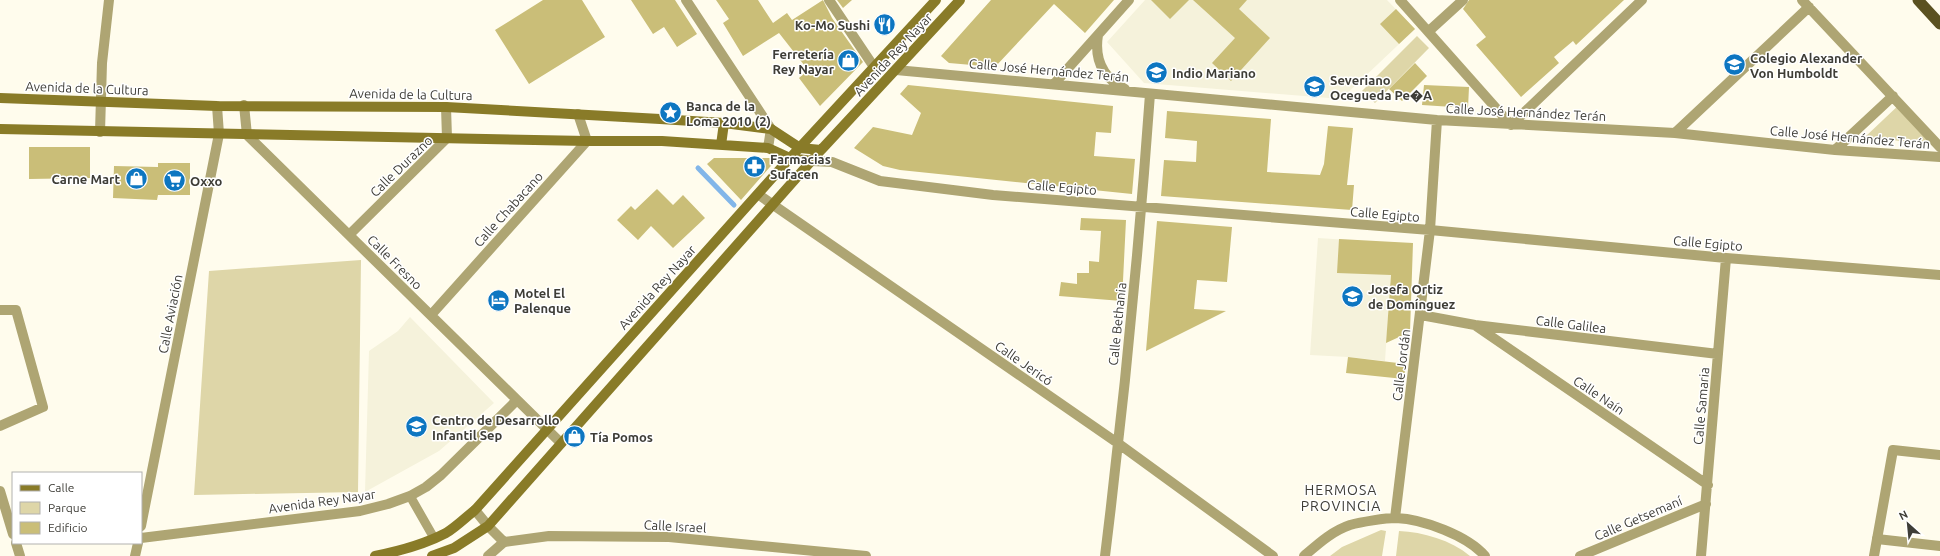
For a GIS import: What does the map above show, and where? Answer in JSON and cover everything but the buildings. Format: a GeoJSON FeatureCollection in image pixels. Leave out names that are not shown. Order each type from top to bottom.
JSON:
{"type":"FeatureCollection","features":[{"type":"Feature","properties":{"kind":"highway"},"geometry":{"type":"LineString","coordinates":[[1918,0],[1940,24]]}},
{"type":"Feature","properties":{"kind":"main road","name":"Avenida Rey Nayar"},"geometry":{"type":"LineString","coordinates":[[376,556],[412,548],[447,532],[475,510],[790,158],[936,0]]}},
{"type":"Feature","properties":{"kind":"main road","name":"Avenida Rey Nayar"},"geometry":{"type":"LineString","coordinates":[[432,556],[454,548],[488,526],[773,205],[808,160],[896,70],[960,0]]}},
{"type":"Feature","properties":{"kind":"main road","name":"Avenida de la Cultura"},"geometry":{"type":"LineString","coordinates":[[0,98],[102,100],[217,106],[446,107],[724,123],[771,129],[800,148],[818,150]]}},
{"type":"Feature","properties":{"kind":"main road"},"geometry":{"type":"LineString","coordinates":[[721,145],[724,123]]}},
{"type":"Feature","properties":{"kind":"main road"},"geometry":{"type":"LineString","coordinates":[[0,130],[587,141],[662,141],[768,148],[790,158],[808,160]]}},
{"type":"Feature","properties":{"kind":"street"},"geometry":{"type":"LineString","coordinates":[[100,132],[102,63],[109,0]]}},
{"type":"Feature","properties":{"kind":"street"},"geometry":{"type":"LineString","coordinates":[[686,0],[771,129],[768,148]]}},
{"type":"Feature","properties":{"kind":"street"},"geometry":{"type":"LineString","coordinates":[[829,0],[874,67]]}},
{"type":"Feature","properties":{"kind":"street"},"geometry":{"type":"LineString","coordinates":[[1054,84],[1129,0]]}},
{"type":"Feature","properties":{"kind":"street"},"geometry":{"type":"LineString","coordinates":[[1400,0],[1511,125],[1642,0]]}},
{"type":"Feature","properties":{"kind":"street"},"geometry":{"type":"LineString","coordinates":[[1429,31],[1463,0]]}},
{"type":"Feature","properties":{"kind":"street"},"geometry":{"type":"LineString","coordinates":[[1675,133],[1805,4],[1940,147]]}},
{"type":"Feature","properties":{"kind":"street"},"geometry":{"type":"LineString","coordinates":[[1098,35],[1096,46],[1098,60],[1102,70],[1110,79],[1128,90]]}},
{"type":"Feature","properties":{"kind":"street","name":"Calle José Hernández Terán"},"geometry":{"type":"LineString","coordinates":[[896,70],[1128,90],[1150,94],[1437,120],[1675,133],[1835,150],[1940,158]]}},
{"type":"Feature","properties":{"kind":"street","name":"Calle Bethania"},"geometry":{"type":"LineString","coordinates":[[1105,556],[1119,444],[1142,206],[1150,94]]}},
{"type":"Feature","properties":{"kind":"street"},"geometry":{"type":"LineString","coordinates":[[1835,150],[1893,96]]}},
{"type":"Feature","properties":{"kind":"street"},"geometry":{"type":"LineString","coordinates":[[244,105],[246,135]]}},
{"type":"Feature","properties":{"kind":"street","name":"Calle Aviación"},"geometry":{"type":"LineString","coordinates":[[142,521],[219,134],[217,106]]}},
{"type":"Feature","properties":{"kind":"street","name":"Calle Durazno"},"geometry":{"type":"LineString","coordinates":[[349,235],[447,138],[446,107]]}},
{"type":"Feature","properties":{"kind":"street"},"geometry":{"type":"LineString","coordinates":[[578,114],[587,141]]}},
{"type":"Feature","properties":{"kind":"street","name":"Calle Jordán"},"geometry":{"type":"LineString","coordinates":[[1395,518],[1421,315],[1430,230],[1437,120]]}},
{"type":"Feature","properties":{"kind":"street","name":"Calle Fresno"},"geometry":{"type":"LineString","coordinates":[[246,135],[561,443]]}},
{"type":"Feature","properties":{"kind":"street","name":"Calle Chabacano"},"geometry":{"type":"LineString","coordinates":[[430,315],[587,141]]}},
{"type":"Feature","properties":{"kind":"street"},"geometry":{"type":"LineString","coordinates":[[818,150],[832,162]]}},
{"type":"Feature","properties":{"kind":"street"},"geometry":{"type":"LineString","coordinates":[[808,160],[832,162]]}},
{"type":"Feature","properties":{"kind":"street","name":"Calle Egipto"},"geometry":{"type":"LineString","coordinates":[[832,162],[880,181],[993,195],[1430,230],[1726,258],[1940,275]]}},
{"type":"Feature","properties":{"kind":"street","name":"Calle Jericó"},"geometry":{"type":"LineString","coordinates":[[758,195],[1119,444],[1273,556]]}},
{"type":"Feature","properties":{"kind":"street","name":"Calle Samaria"},"geometry":{"type":"LineString","coordinates":[[1701,556],[1726,258]]}},
{"type":"Feature","properties":{"kind":"street"},"geometry":{"type":"LineString","coordinates":[[0,310],[16,310],[42,407],[0,426]]}},
{"type":"Feature","properties":{"kind":"street","name":"Calle Galilea"},"geometry":{"type":"LineString","coordinates":[[1421,315],[1475,325],[1718,354]]}},
{"type":"Feature","properties":{"kind":"street","name":"Calle Naín"},"geometry":{"type":"LineString","coordinates":[[1475,325],[1708,486]]}},
{"type":"Feature","properties":{"kind":"street","name":"Avenida Rey Nayar"},"geometry":{"type":"LineString","coordinates":[[142,538],[360,511],[388,504],[410,496],[426,487],[441,475],[517,400]]}},
{"type":"Feature","properties":{"kind":"street"},"geometry":{"type":"LineString","coordinates":[[1874,556],[1893,450],[1940,455]]}},
{"type":"Feature","properties":{"kind":"street"},"geometry":{"type":"LineString","coordinates":[[0,490],[12,531]]}},
{"type":"Feature","properties":{"kind":"street","name":"Calle Getsemaní"},"geometry":{"type":"LineString","coordinates":[[1580,556],[1706,504]]}},
{"type":"Feature","properties":{"kind":"street"},"geometry":{"type":"LineString","coordinates":[[475,510],[504,542],[488,556]]}},
{"type":"Feature","properties":{"kind":"street"},"geometry":{"type":"LineString","coordinates":[[1304,556],[1330,535],[1350,525],[1395,518],[1445,530],[1479,549],[1485,556]]}},
{"type":"Feature","properties":{"kind":"street","name":"Calle Israel"},"geometry":{"type":"LineString","coordinates":[[504,542],[548,536],[669,536],[779,552],[866,556]]}},
{"type":"Feature","properties":{"kind":"street"},"geometry":{"type":"LineString","coordinates":[[1877,539],[1940,546]]}},
{"type":"Feature","properties":{"kind":"street"},"geometry":{"type":"LineString","coordinates":[[16,544],[20,556]]}},
{"type":"Feature","properties":{"kind":"street"},"geometry":{"type":"LineString","coordinates":[[135,556],[138,544]]}},
{"type":"Feature","properties":{"kind":"lane"},"geometry":{"type":"LineString","coordinates":[[410,496],[434,538]]}},
{"type":"Feature","properties":{"kind":"shaded area"},"geometry":{"type":"Polygon","coordinates":[[[1145,0],[1387,0],[1415,29],[1341,99],[1144,83],[1107,42],[1145,0]]]}},
{"type":"Feature","properties":{"kind":"shaded area","name":"Josefa Ortiz de Domínguez"},"geometry":{"type":"Polygon","coordinates":[[[1318,238],[1393,243],[1385,361],[1310,355],[1318,238]]]}},
{"type":"Feature","properties":{"kind":"shaded area","name":"Centro de Desarrollo Infantil Sep"},"geometry":{"type":"Polygon","coordinates":[[[410,317],[494,403],[439,451],[365,492],[369,351],[398,331],[410,317]]]}},
{"type":"Feature","properties":{"kind":"green space"},"geometry":{"type":"Polygon","coordinates":[[[1417,36],[1429,48],[1375,103],[1362,91],[1417,36]]]}},
{"type":"Feature","properties":{"kind":"green space"},"geometry":{"type":"Polygon","coordinates":[[[1902,102],[1936,145],[1865,137],[1902,102]]]}},
{"type":"Feature","properties":{"kind":"green space"},"geometry":{"type":"Polygon","coordinates":[[[361,260],[358,492],[194,495],[209,271],[361,260]]]}},
{"type":"Feature","properties":{"kind":"green space"},"geometry":{"type":"Polygon","coordinates":[[[1381,530],[1386,531],[1382,556],[1330,556],[1342,547],[1381,530]]]}},
{"type":"Feature","properties":{"kind":"green space"},"geometry":{"type":"Polygon","coordinates":[[[1399,531],[1418,533],[1446,541],[1470,556],[1396,556],[1399,531]]]}},
{"type":"Feature","properties":{"kind":"waterway"},"geometry":{"type":"LineString","coordinates":[[698,168],[734,205]]}},
{"type":"Feature","properties":{"kind":"place","name":"Ko-Mo Sushi"},"geometry":{"type":"Point","coordinates":[885,25]}},
{"type":"Feature","properties":{"kind":"place","name":"Ferretería Rey Nayar"},"geometry":{"type":"Point","coordinates":[849,61]}},
{"type":"Feature","properties":{"kind":"place","name":"Colegio Alexander Von Humboldt"},"geometry":{"type":"Point","coordinates":[1735,65]}},
{"type":"Feature","properties":{"kind":"place","name":"Indio Mariano"},"geometry":{"type":"Point","coordinates":[1157,73]}},
{"type":"Feature","properties":{"kind":"place","name":"Severiano Ocegueda Pe�A"},"geometry":{"type":"Point","coordinates":[1314,87]}},
{"type":"Feature","properties":{"kind":"place","name":"Banca de la Loma 2010 (2)"},"geometry":{"type":"Point","coordinates":[670,113]}},
{"type":"Feature","properties":{"kind":"place","name":"Farmacias Sufacen"},"geometry":{"type":"Point","coordinates":[755,166]}},
{"type":"Feature","properties":{"kind":"place","name":"Carne Mart"},"geometry":{"type":"Point","coordinates":[136,179]}},
{"type":"Feature","properties":{"kind":"place","name":"Oxxo"},"geometry":{"type":"Point","coordinates":[174,181]}},
{"type":"Feature","properties":{"kind":"place","name":"Josefa Ortiz de Domínguez"},"geometry":{"type":"Point","coordinates":[1352,296]}},
{"type":"Feature","properties":{"kind":"place","name":"Motel El Palenque"},"geometry":{"type":"Point","coordinates":[499,300]}},
{"type":"Feature","properties":{"kind":"place","name":"Centro de Desarrollo Infantil Sep"},"geometry":{"type":"Point","coordinates":[417,427]}},
{"type":"Feature","properties":{"kind":"place","name":"Tía Pomos"},"geometry":{"type":"Point","coordinates":[575,437]}},
{"type":"Feature","properties":{"kind":"district","name":"HERMOSA PROVINCIA"},"geometry":{"type":"Point","coordinates":[1341,498]}}]}
